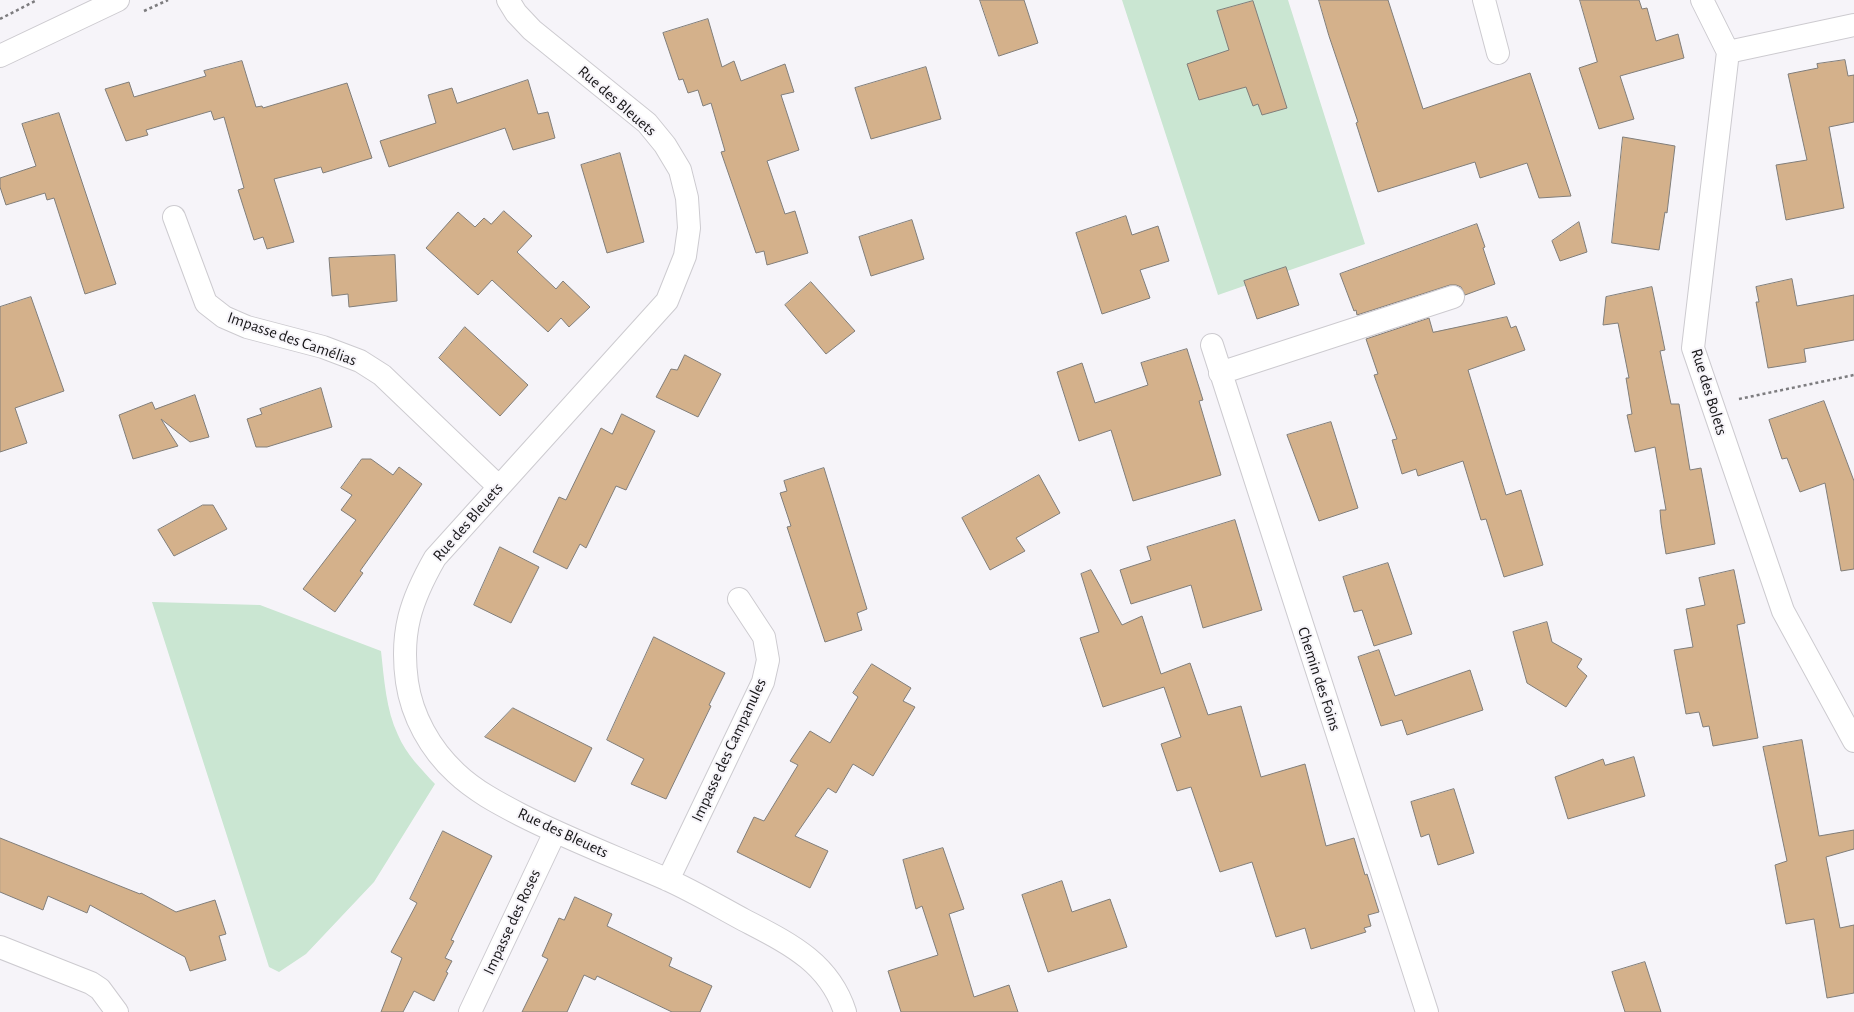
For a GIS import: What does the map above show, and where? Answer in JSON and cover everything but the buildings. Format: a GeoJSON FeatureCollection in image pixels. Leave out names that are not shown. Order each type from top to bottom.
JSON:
{"type":"FeatureCollection","features":[{"type":"Feature","properties":{"kind":"street"},"geometry":{"type":"LineString","coordinates":[[0,56],[118,0]]}},
{"type":"Feature","properties":{"kind":"street","name":"Rue des Bleuets"},"geometry":{"type":"LineString","coordinates":[[508,0],[516,13],[532,30],[647,123],[665,145],[680,170],[687,198],[689,228],[685,256],[667,302],[498,486],[435,558],[420,584],[411,608],[405,634],[404,661],[416,717],[432,744],[456,773],[485,796],[555,832],[668,880],[788,943],[808,957],[824,973],[835,988],[845,1012]]}},
{"type":"Feature","properties":{"kind":"street"},"geometry":{"type":"LineString","coordinates":[[1484,0],[1498,53]]}},
{"type":"Feature","properties":{"kind":"street"},"geometry":{"type":"LineString","coordinates":[[1702,0],[1728,52],[1854,25]]}},
{"type":"Feature","properties":{"kind":"street","name":"Rue des Bolets"},"geometry":{"type":"LineString","coordinates":[[1728,52],[1693,348],[1783,610],[1854,741]]}},
{"type":"Feature","properties":{"kind":"street","name":"Impasse des Camélias"},"geometry":{"type":"LineString","coordinates":[[174,217],[206,303],[218,313],[247,327],[323,347],[360,361],[382,375],[498,486]]}},
{"type":"Feature","properties":{"kind":"street"},"geometry":{"type":"LineString","coordinates":[[1220,374],[1453,297]]}},
{"type":"Feature","properties":{"kind":"street","name":"Chemin des Foins"},"geometry":{"type":"LineString","coordinates":[[1212,345],[1220,374],[1427,1012]]}},
{"type":"Feature","properties":{"kind":"street","name":"Impasse des Campanules"},"geometry":{"type":"LineString","coordinates":[[668,880],[763,682],[768,660],[764,637],[739,599]]}},
{"type":"Feature","properties":{"kind":"street","name":"Impasse des Roses"},"geometry":{"type":"LineString","coordinates":[[470,1012],[555,832]]}},
{"type":"Feature","properties":{"kind":"street"},"geometry":{"type":"LineString","coordinates":[[0,946],[91,983],[100,989],[117,1012]]}},
{"type":"Feature","properties":{"kind":"path"},"geometry":{"type":"LineString","coordinates":[[0,19],[37,0]]}},
{"type":"Feature","properties":{"kind":"path"},"geometry":{"type":"LineString","coordinates":[[1712,405],[1854,375]]}},
{"type":"Feature","properties":{"kind":"green space"},"geometry":{"type":"Polygon","coordinates":[[[1122,0],[1288,0],[1365,244],[1218,295],[1122,0]]]}},
{"type":"Feature","properties":{"kind":"green space"},"geometry":{"type":"Polygon","coordinates":[[[152,602],[260,605],[381,651],[386,694],[394,725],[401,742],[410,755],[435,784],[374,882],[306,954],[279,972],[269,967],[152,602]]]}}]}
